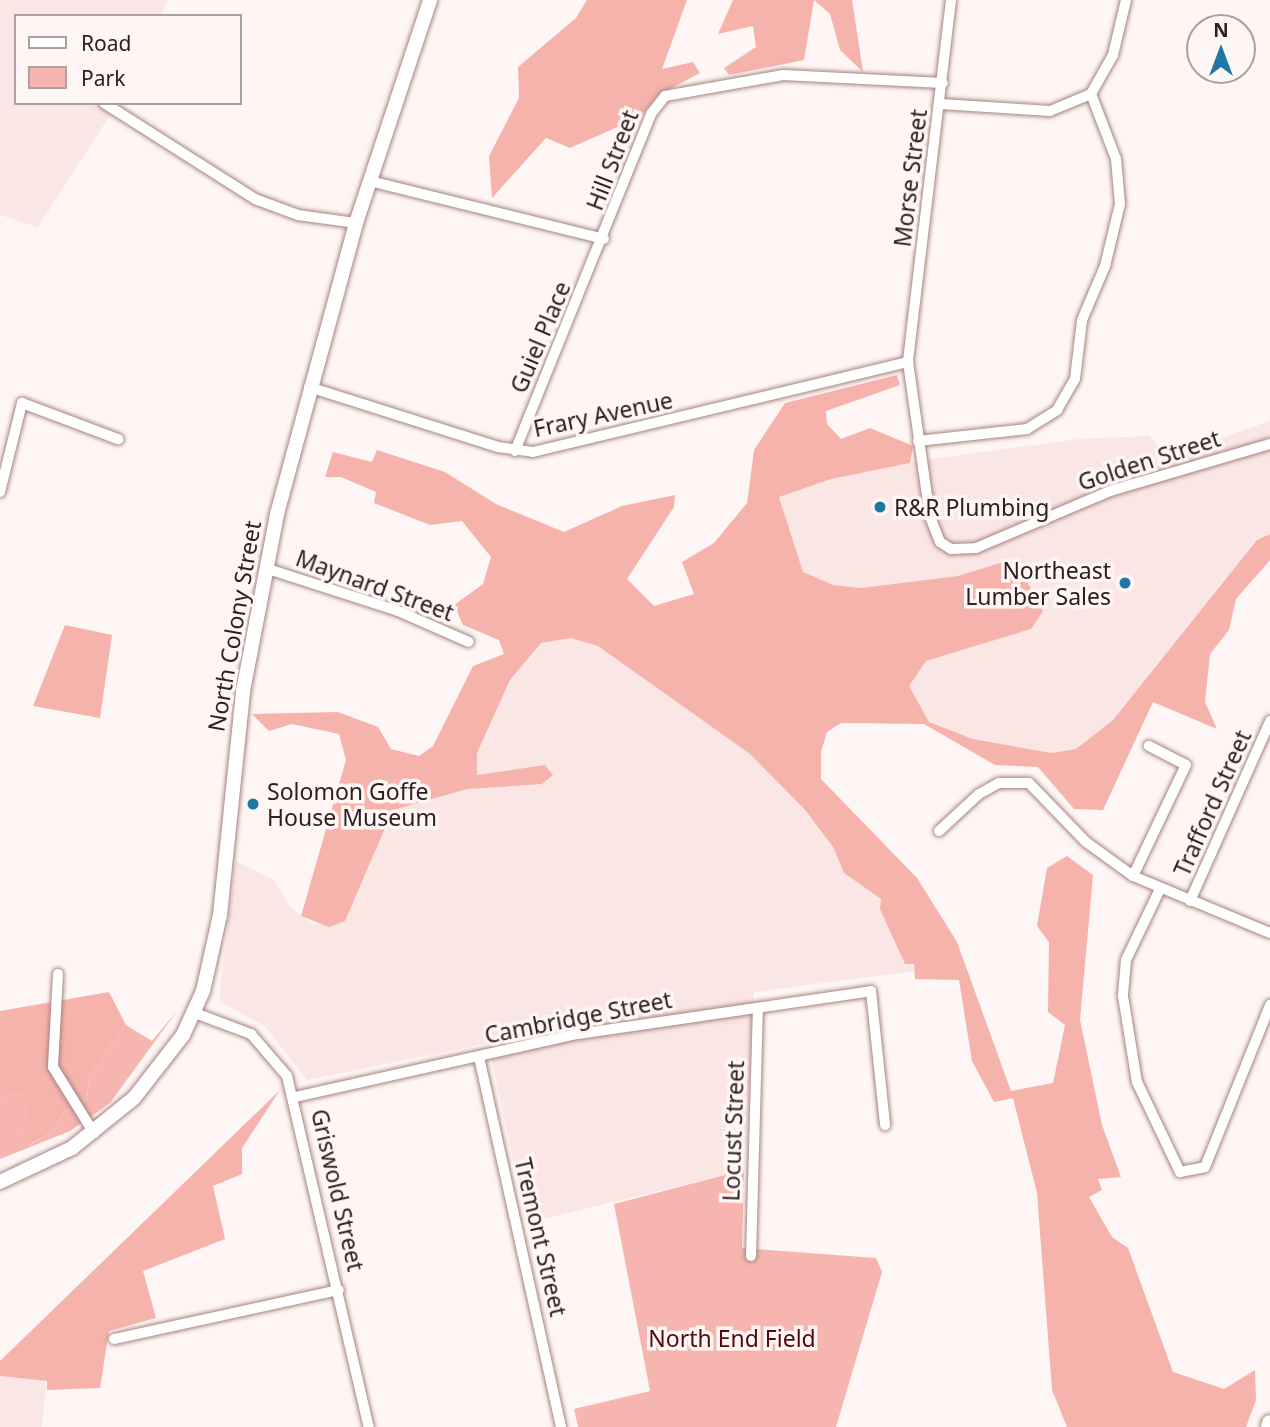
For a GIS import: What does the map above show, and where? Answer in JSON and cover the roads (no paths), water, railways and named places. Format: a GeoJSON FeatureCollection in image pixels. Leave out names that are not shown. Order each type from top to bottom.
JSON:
{"type":"FeatureCollection","features":[{"type":"Feature","properties":{"kind":"main road","name":"North Colony Street"},"geometry":{"type":"LineString","coordinates":[[0,1182],[94,1133],[151,1079],[195,1013],[220,915],[231,774],[265,568],[309,387],[356,223],[430,0]]}},
{"type":"Feature","properties":{"kind":"street","name":"Morse Street"},"geometry":{"type":"LineString","coordinates":[[908,362],[941,104],[951,0]]}},
{"type":"Feature","properties":{"kind":"street"},"geometry":{"type":"LineString","coordinates":[[941,104],[1050,111],[1091,94],[1113,55],[1126,0]]}},
{"type":"Feature","properties":{"kind":"street","name":"Hill Street"},"geometry":{"type":"LineString","coordinates":[[370,181],[604,239],[651,114],[676,91],[783,75],[943,83]]}},
{"type":"Feature","properties":{"kind":"street"},"geometry":{"type":"LineString","coordinates":[[918,441],[1027,429],[1057,410],[1075,379],[1082,320],[1105,266],[1120,204],[1116,159],[1091,94]]}},
{"type":"Feature","properties":{"kind":"street"},"geometry":{"type":"LineString","coordinates":[[107,105],[255,199],[298,215],[356,223]]}},
{"type":"Feature","properties":{"kind":"street","name":"Guiel Place"},"geometry":{"type":"LineString","coordinates":[[516,452],[604,239]]}},
{"type":"Feature","properties":{"kind":"street","name":"Golden Street"},"geometry":{"type":"LineString","coordinates":[[908,362],[918,441],[934,531],[951,549],[964,551],[1110,491],[1270,444]]}},
{"type":"Feature","properties":{"kind":"street","name":"Frary Avenue"},"geometry":{"type":"LineString","coordinates":[[309,387],[516,452],[563,449],[908,362]]}},
{"type":"Feature","properties":{"kind":"street"},"geometry":{"type":"LineString","coordinates":[[0,492],[22,403],[118,439]]}},
{"type":"Feature","properties":{"kind":"street","name":"Maynard Street"},"geometry":{"type":"LineString","coordinates":[[265,568],[398,611],[469,642]]}},
{"type":"Feature","properties":{"kind":"street","name":"Trafford Street"},"geometry":{"type":"LineString","coordinates":[[1190,901],[1265,755],[1270,721]]}},
{"type":"Feature","properties":{"kind":"street"},"geometry":{"type":"LineString","coordinates":[[1133,876],[1186,765],[1149,746]]}},
{"type":"Feature","properties":{"kind":"street"},"geometry":{"type":"LineString","coordinates":[[939,831],[979,794],[999,783],[1029,783],[1086,842],[1133,876],[1270,933]]}},
{"type":"Feature","properties":{"kind":"street"},"geometry":{"type":"LineString","coordinates":[[1160,889],[1126,960],[1122,996],[1137,1082],[1180,1172],[1205,1167],[1270,1005]]}},
{"type":"Feature","properties":{"kind":"street"},"geometry":{"type":"LineString","coordinates":[[58,974],[54,1067],[94,1133]]}},
{"type":"Feature","properties":{"kind":"street","name":"Cambridge Street"},"geometry":{"type":"LineString","coordinates":[[295,1097],[578,1034],[871,991],[885,1125]]}},
{"type":"Feature","properties":{"kind":"street","name":"Locust Street"},"geometry":{"type":"LineString","coordinates":[[751,1256],[758,1008]]}},
{"type":"Feature","properties":{"kind":"street","name":"Griswold Street"},"geometry":{"type":"LineString","coordinates":[[195,1013],[265,1045],[295,1097],[369,1427]]}},
{"type":"Feature","properties":{"kind":"street","name":"Tremont Street"},"geometry":{"type":"LineString","coordinates":[[479,1057],[561,1427]]}},
{"type":"Feature","properties":{"kind":"street"},"geometry":{"type":"LineString","coordinates":[[114,1339],[339,1290]]}},
{"type":"Feature","properties":{"kind":"place","name":"R&R Plumbing"},"geometry":{"type":"Point","coordinates":[880,507]}},
{"type":"Feature","properties":{"kind":"place","name":"Northeast Lumber Sales"},"geometry":{"type":"Point","coordinates":[1125,583]}},
{"type":"Feature","properties":{"kind":"place","name":"Solomon Goffe House Museum"},"geometry":{"type":"Point","coordinates":[253,804]}},
{"type":"Feature","properties":{"kind":"park label","name":"North End Field"},"geometry":{"type":"Point","coordinates":[732,1338]}}]}
